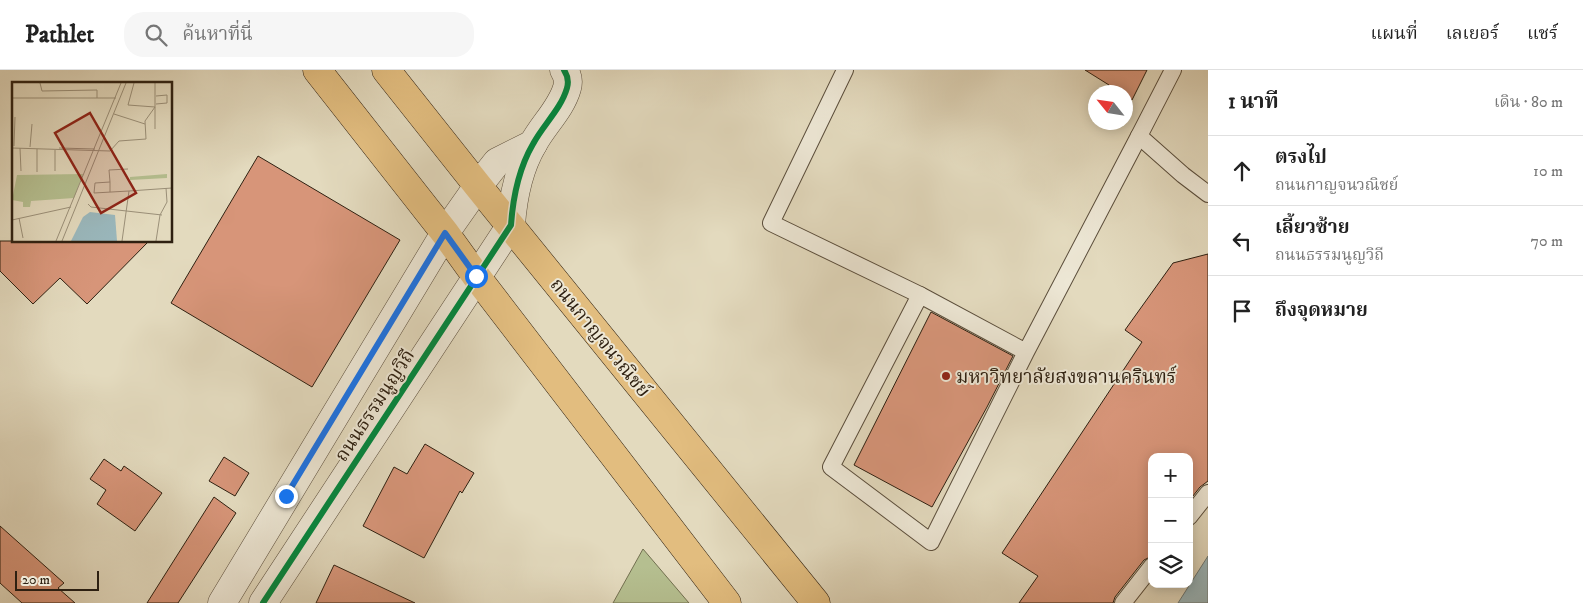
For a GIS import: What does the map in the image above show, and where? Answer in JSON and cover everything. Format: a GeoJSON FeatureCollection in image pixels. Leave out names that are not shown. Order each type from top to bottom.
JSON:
{"type":"FeatureCollection","features":[{"type":"Feature","properties":{"kind":"main road"},"geometry":{"type":"LineString","coordinates":[[317,70],[445,233],[727,603]]}},
{"type":"Feature","properties":{"kind":"main road","name":"ถนนกาญจนวณิชย์"},"geometry":{"type":"LineString","coordinates":[[386,70],[816,603]]}},
{"type":"Feature","properties":{"kind":"street"},"geometry":{"type":"LineString","coordinates":[[511,225],[512,204],[526,158],[567,89],[569,81],[564,70]]}},
{"type":"Feature","properties":{"kind":"street","name":"ถนนธรรมนูญวิถี"},"geometry":{"type":"LineString","coordinates":[[222,603],[445,233],[497,162],[533,144]]}},
{"type":"Feature","properties":{"kind":"street","name":"ถนนธรรมนูญวิถี"},"geometry":{"type":"LineString","coordinates":[[263,603],[511,225]]}},
{"type":"Feature","properties":{"kind":"lane"},"geometry":{"type":"LineString","coordinates":[[845,70],[771,223],[920,294],[1026,352]]}},
{"type":"Feature","properties":{"kind":"lane"},"geometry":{"type":"LineString","coordinates":[[920,294],[831,467],[931,542],[1026,352],[1172,70]]}},
{"type":"Feature","properties":{"kind":"lane"},"geometry":{"type":"LineString","coordinates":[[1139,136],[1183,175],[1208,194]]}},
{"type":"Feature","properties":{"kind":"lane"},"geometry":{"type":"LineString","coordinates":[[1193,512],[1208,493]]}},
{"type":"Feature","properties":{"kind":"lane"},"geometry":{"type":"LineString","coordinates":[[1123,603],[1148,571]]}},
{"type":"Feature","properties":{"kind":"green space"},"geometry":{"type":"Polygon","coordinates":[[[643,549],[689,603],[613,603],[643,549]]]}},
{"type":"Feature","properties":{"kind":"water"},"geometry":{"type":"Polygon","coordinates":[[[1208,556],[1208,603],[1178,603],[1188,588],[1193,588],[1193,580],[1208,556]]]}},
{"type":"Feature","properties":{"kind":"building"},"geometry":{"type":"Polygon","coordinates":[[[1085,70],[1147,70],[1133,98],[1133,85],[1109,85],[1085,70]]]}},
{"type":"Feature","properties":{"kind":"building"},"geometry":{"type":"Polygon","coordinates":[[[258,156],[400,240],[312,387],[171,303],[258,156]]]}},
{"type":"Feature","properties":{"kind":"building"},"geometry":{"type":"Polygon","coordinates":[[[0,241],[148,242],[87,304],[60,278],[33,304],[0,271],[0,241]]]}},
{"type":"Feature","properties":{"kind":"building"},"geometry":{"type":"Polygon","coordinates":[[[1208,254],[1208,481],[1193,496],[1193,453],[1148,453],[1148,558],[1144,560],[1115,597],[1113,603],[1019,603],[1038,576],[1002,553],[1142,342],[1125,330],[1173,263],[1208,254]]]}},
{"type":"Feature","properties":{"kind":"building"},"geometry":{"type":"Polygon","coordinates":[[[931,312],[1013,356],[932,507],[854,465],[931,312]]]}},
{"type":"Feature","properties":{"kind":"building"},"geometry":{"type":"Polygon","coordinates":[[[425,444],[474,473],[462,493],[460,491],[424,558],[363,526],[394,467],[407,474],[425,444]]]}},
{"type":"Feature","properties":{"kind":"building"},"geometry":{"type":"Polygon","coordinates":[[[224,457],[249,473],[235,496],[209,481],[224,457]]]}},
{"type":"Feature","properties":{"kind":"building"},"geometry":{"type":"Polygon","coordinates":[[[104,459],[121,471],[124,466],[162,493],[135,531],[97,504],[106,490],[90,479],[104,459]]]}},
{"type":"Feature","properties":{"kind":"building"},"geometry":{"type":"Polygon","coordinates":[[[214,497],[236,513],[178,603],[147,603],[214,497]]]}},
{"type":"Feature","properties":{"kind":"building"},"geometry":{"type":"Polygon","coordinates":[[[0,526],[64,583],[58,588],[75,603],[22,603],[0,583],[0,526]]]}},
{"type":"Feature","properties":{"kind":"building"},"geometry":{"type":"Polygon","coordinates":[[[334,565],[415,603],[316,603],[334,565]]]}},
{"type":"Feature","properties":{"kind":"cycle path"},"geometry":{"type":"LineString","coordinates":[[263,603],[511,225],[515,193],[528,153],[561,103],[567,88],[568,79],[564,70]]}},
{"type":"Feature","properties":{"kind":"place","name":"มหาวิทยาลัยสงขลานครินทร์"},"geometry":{"type":"Point","coordinates":[946,376]}},
{"type":"Feature","properties":{"kind":"route"},"geometry":{"type":"LineString","coordinates":[[286,496],[445,233],[476,276]]}}]}
